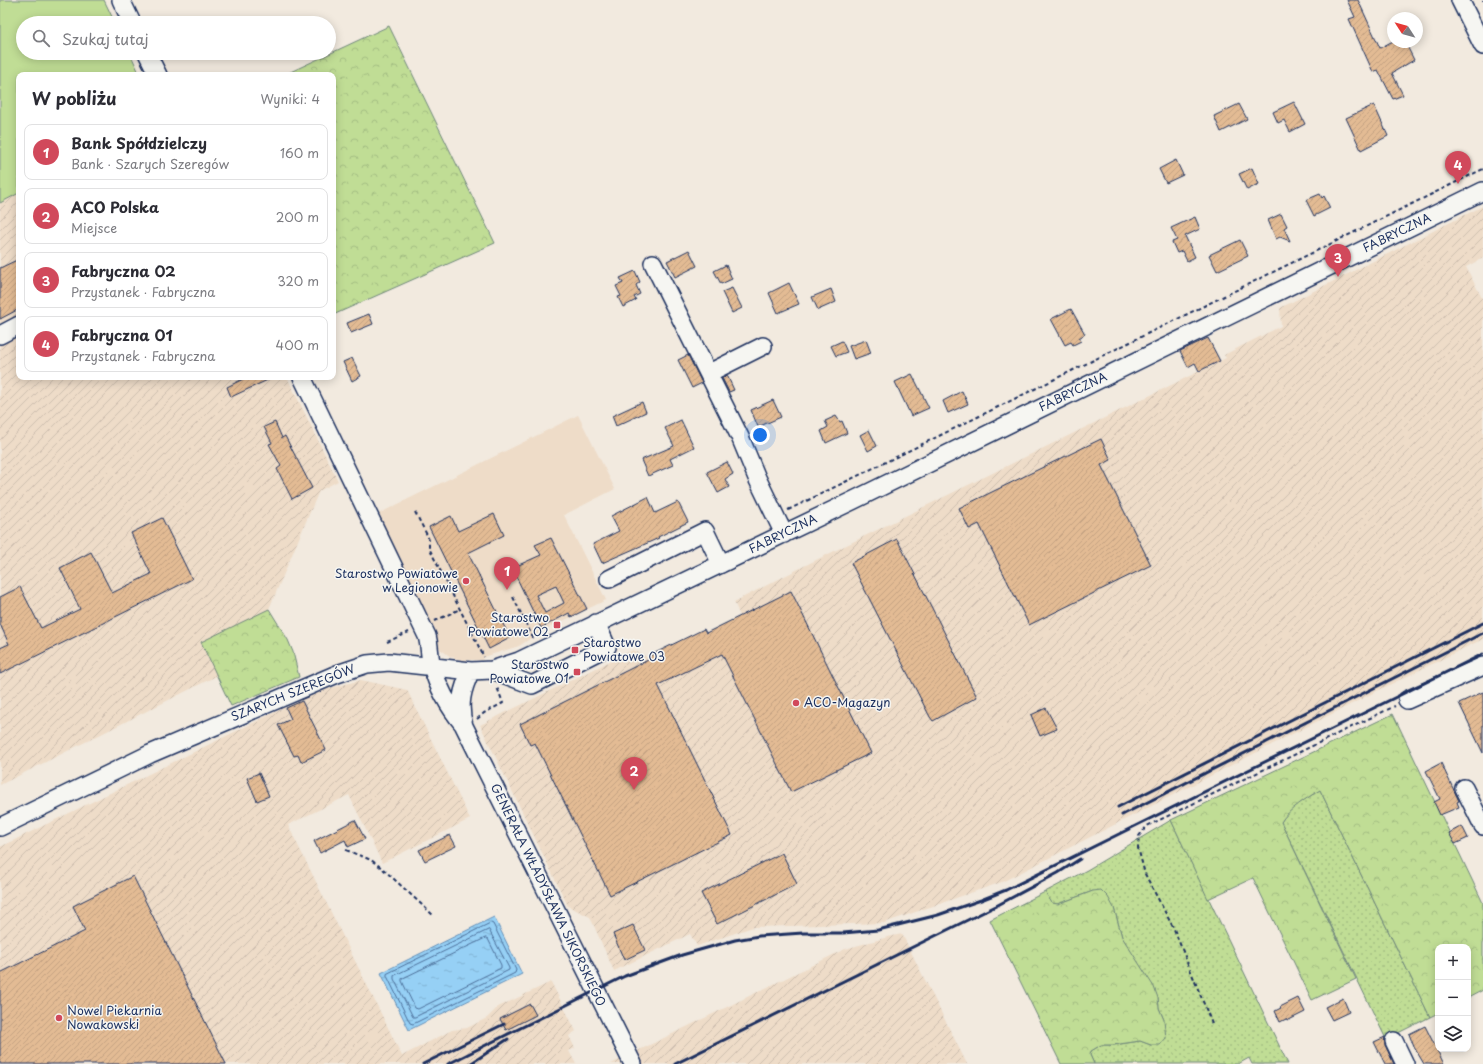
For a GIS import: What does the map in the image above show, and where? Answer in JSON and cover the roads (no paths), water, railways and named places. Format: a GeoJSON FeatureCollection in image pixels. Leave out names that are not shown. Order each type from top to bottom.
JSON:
{"type":"FeatureCollection","features":[{"type":"Feature","properties":{"kind":"street"},"geometry":{"type":"LineString","coordinates":[[121,0],[129,16]]}},
{"type":"Feature","properties":{"kind":"street"},"geometry":{"type":"LineString","coordinates":[[1460,0],[1483,46]]}},
{"type":"Feature","properties":{"kind":"street"},"geometry":{"type":"LineString","coordinates":[[150,60],[156,72]]}},
{"type":"Feature","properties":{"kind":"street","name":"FABRYCZNA"},"geometry":{"type":"LineString","coordinates":[[663,591],[784,534],[1483,191]]}},
{"type":"Feature","properties":{"kind":"street"},"geometry":{"type":"LineString","coordinates":[[653,263],[740,437],[757,478],[784,534]]}},
{"type":"Feature","properties":{"kind":"street"},"geometry":{"type":"LineString","coordinates":[[0,335],[16,327]]}},
{"type":"Feature","properties":{"kind":"street"},"geometry":{"type":"LineString","coordinates":[[709,373],[763,346]]}},
{"type":"Feature","properties":{"kind":"street","name":"GENERAŁA WŁADYSŁAWA SIKORSKIEGO"},"geometry":{"type":"LineString","coordinates":[[303,380],[427,636],[432,666],[443,695],[452,711],[470,724]]}},
{"type":"Feature","properties":{"kind":"street"},"geometry":{"type":"LineString","coordinates":[[610,579],[705,531],[720,564]]}},
{"type":"Feature","properties":{"kind":"street","name":"SZARYCH SZEREGÓW"},"geometry":{"type":"LineString","coordinates":[[0,827],[150,754],[337,674],[366,664],[389,662],[471,671],[491,670],[519,661],[663,591]]}},
{"type":"Feature","properties":{"kind":"street"},"geometry":{"type":"LineString","coordinates":[[491,670],[532,685],[607,647],[596,623]]}},
{"type":"Feature","properties":{"kind":"street"},"geometry":{"type":"LineString","coordinates":[[1407,700],[1483,666]]}},
{"type":"Feature","properties":{"kind":"street","name":"GENERAŁA WŁADYSŁAWA SIKORSKIEGO"},"geometry":{"type":"LineString","coordinates":[[471,671],[462,692],[461,706],[633,1064]]}},
{"type":"Feature","properties":{"kind":"street"},"geometry":{"type":"LineString","coordinates":[[443,695],[451,696],[462,692]]}},
{"type":"Feature","properties":{"kind":"street"},"geometry":{"type":"LineString","coordinates":[[1464,788],[1483,826]]}},
{"type":"Feature","properties":{"kind":"street"},"geometry":{"type":"LineString","coordinates":[[1394,1041],[1405,1064]]}},
{"type":"Feature","properties":{"kind":"water"},"geometry":{"type":"Polygon","coordinates":[[[494,917],[522,974],[409,1030],[381,973],[494,917]]]}},
{"type":"Feature","properties":{"kind":"railway"},"geometry":{"type":"LineString","coordinates":[[1118,807],[1483,623]]}},
{"type":"Feature","properties":{"kind":"railway"},"geometry":{"type":"LineString","coordinates":[[1122,815],[1483,633]]}},
{"type":"Feature","properties":{"kind":"railway"},"geometry":{"type":"LineString","coordinates":[[448,1064],[625,976],[682,955],[735,940],[759,936],[803,933],[843,933],[878,930],[938,915],[981,900],[1006,890],[1483,654]]}},
{"type":"Feature","properties":{"kind":"railway"},"geometry":{"type":"LineString","coordinates":[[675,1064],[996,906],[1058,873],[1080,859]]}},
{"type":"Feature","properties":{"kind":"railway"},"geometry":{"type":"LineString","coordinates":[[423,1064],[504,1024]]}},
{"type":"Feature","properties":{"kind":"railway"},"geometry":{"type":"LineString","coordinates":[[470,1064],[508,1039]]}},
{"type":"Feature","properties":{"kind":"place","name":"Fabryczna 01"},"geometry":{"type":"Point","coordinates":[1458,184]}},
{"type":"Feature","properties":{"kind":"place","name":"Fabryczna 02"},"geometry":{"type":"Point","coordinates":[1338,277]}},
{"type":"Feature","properties":{"kind":"place","name":"Starostwo Powiatowe w Legionowie"},"geometry":{"type":"Point","coordinates":[466,581]}},
{"type":"Feature","properties":{"kind":"place","name":"Bank Spółdzielczy"},"geometry":{"type":"Point","coordinates":[507,590]}},
{"type":"Feature","properties":{"kind":"place","name":"Starostwo Powiatowe 02"},"geometry":{"type":"Point","coordinates":[557,625]}},
{"type":"Feature","properties":{"kind":"place","name":"Starostwo Powiatowe 03"},"geometry":{"type":"Point","coordinates":[575,650]}},
{"type":"Feature","properties":{"kind":"place","name":"Starostwo Powiatowe 01"},"geometry":{"type":"Point","coordinates":[577,672]}},
{"type":"Feature","properties":{"kind":"place","name":"ACO-Magazyn"},"geometry":{"type":"Point","coordinates":[796,703]}},
{"type":"Feature","properties":{"kind":"place","name":"ACO Polska"},"geometry":{"type":"Point","coordinates":[634,790]}},
{"type":"Feature","properties":{"kind":"place","name":"Nowel Piekarnia Nowakowski"},"geometry":{"type":"Point","coordinates":[59,1018]}}]}
